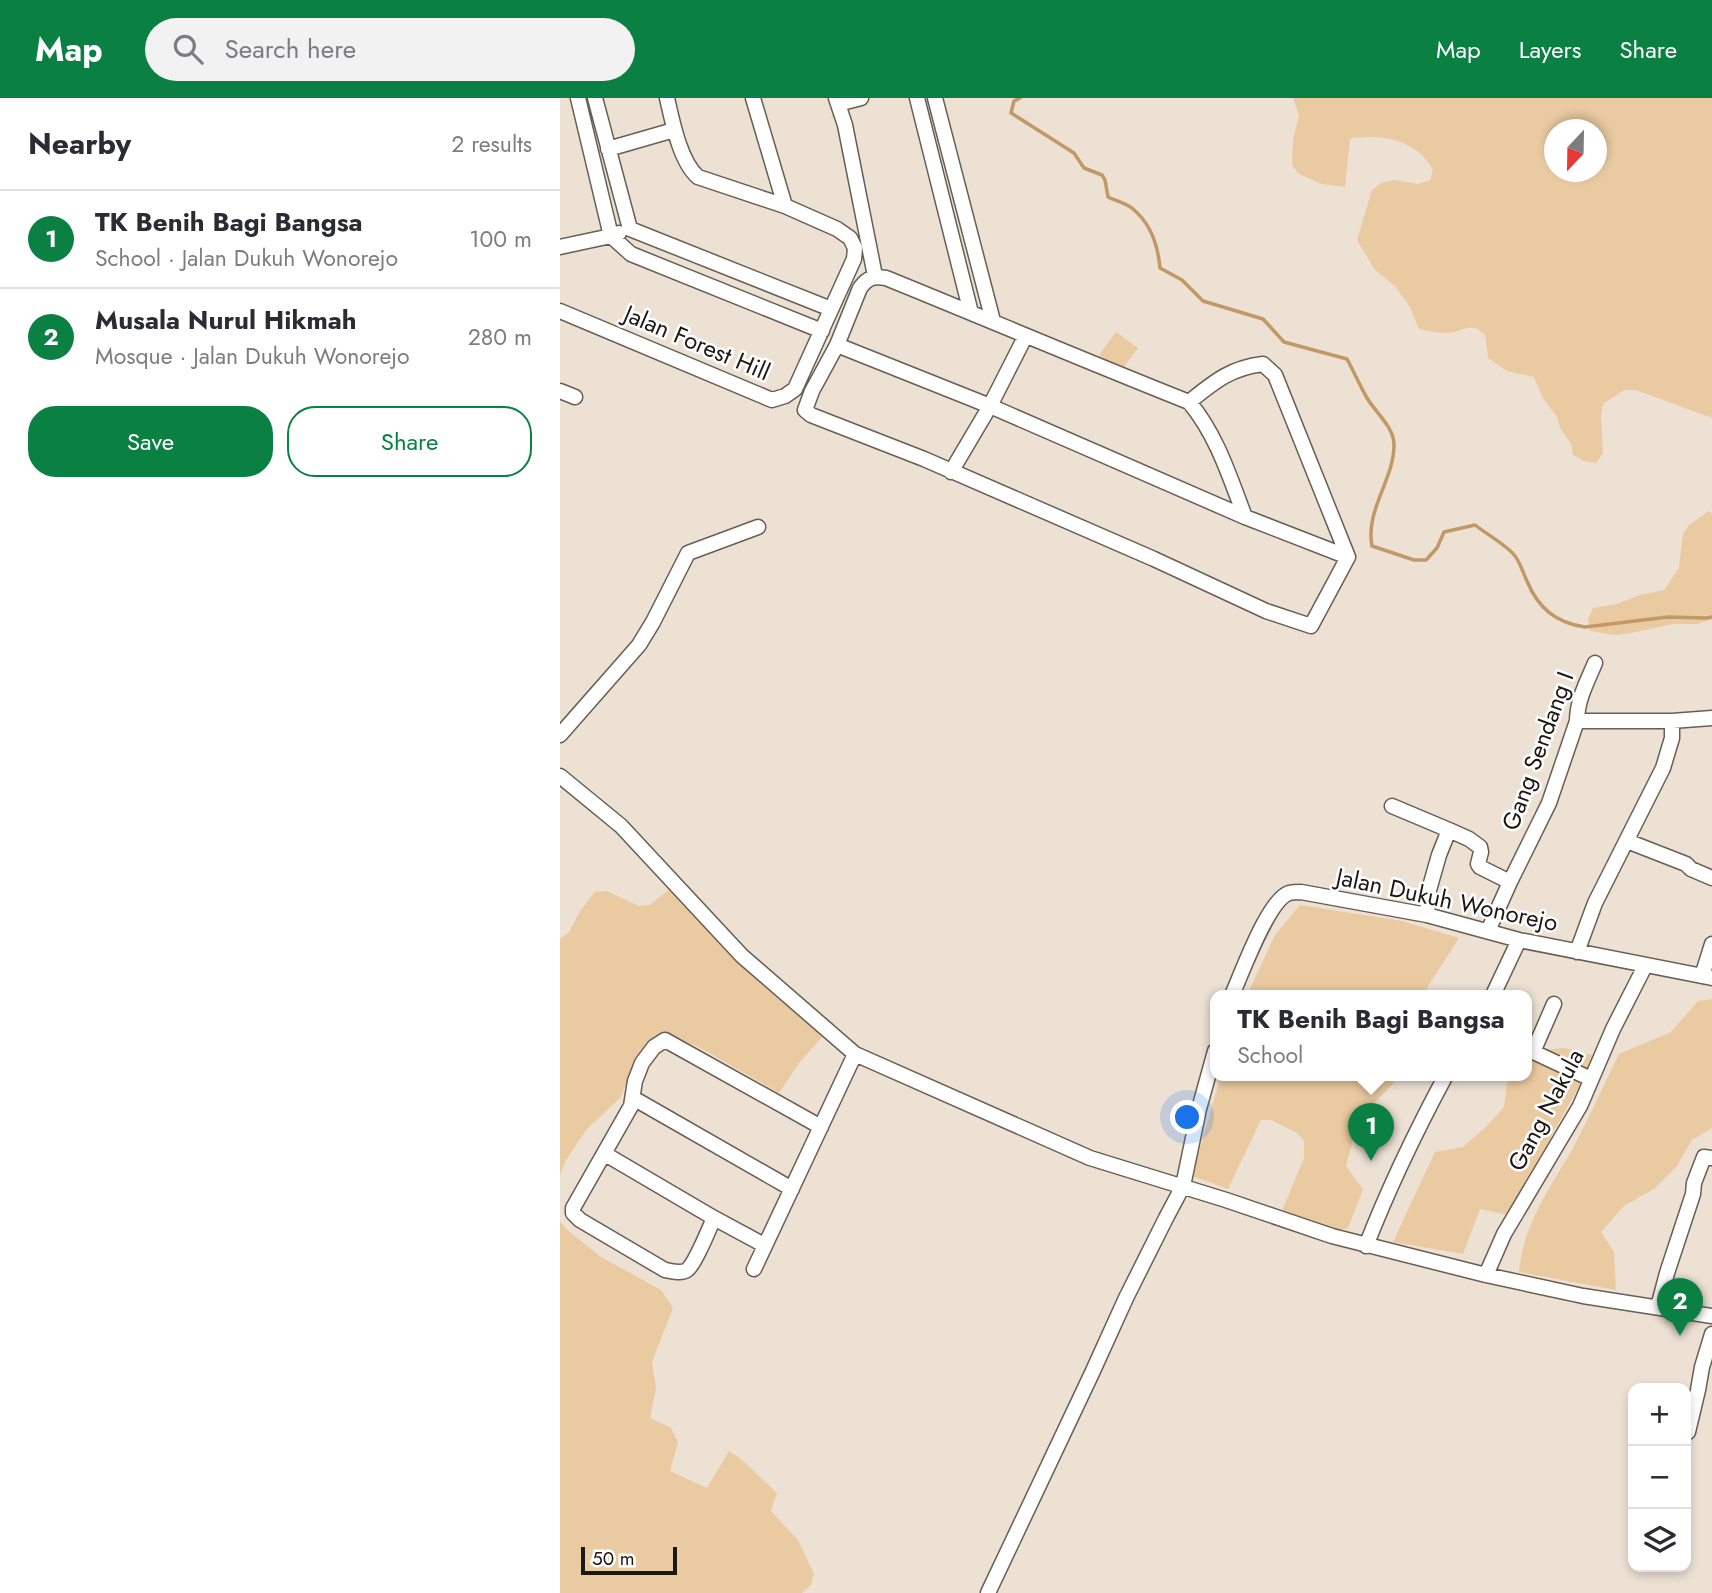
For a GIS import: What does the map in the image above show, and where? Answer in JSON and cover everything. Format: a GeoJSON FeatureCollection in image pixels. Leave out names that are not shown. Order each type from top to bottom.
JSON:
{"type":"FeatureCollection","features":[{"type":"Feature","properties":{"kind":"street"},"geometry":{"type":"LineString","coordinates":[[578,98],[611,236],[631,254],[821,331]]}},
{"type":"Feature","properties":{"kind":"street"},"geometry":{"type":"LineString","coordinates":[[596,98],[630,229]]}},
{"type":"Feature","properties":{"kind":"street","name":"Jalan Forest Hill"},"geometry":{"type":"LineString","coordinates":[[560,311],[772,400],[785,396],[794,389],[854,259],[855,248],[850,238],[837,229],[785,206],[698,177],[689,167],[674,130],[667,98]]}},
{"type":"Feature","properties":{"kind":"street"},"geometry":{"type":"LineString","coordinates":[[753,98],[785,206]]}},
{"type":"Feature","properties":{"kind":"street"},"geometry":{"type":"LineString","coordinates":[[861,98],[837,101],[845,125],[876,276]]}},
{"type":"Feature","properties":{"kind":"street"},"geometry":{"type":"LineString","coordinates":[[917,98],[971,313]]}},
{"type":"Feature","properties":{"kind":"street"},"geometry":{"type":"LineString","coordinates":[[935,98],[993,321]]}},
{"type":"Feature","properties":{"kind":"street"},"geometry":{"type":"LineString","coordinates":[[608,149],[674,130]]}},
{"type":"Feature","properties":{"kind":"street"},"geometry":{"type":"LineString","coordinates":[[560,247],[630,229],[831,309]]}},
{"type":"Feature","properties":{"kind":"street"},"geometry":{"type":"LineString","coordinates":[[1245,517],[1216,444],[1202,417],[1189,402],[886,278],[876,276],[866,279],[860,288],[837,345],[812,391],[805,410],[811,415],[924,459],[1154,559],[1266,611],[1311,626],[1348,557]]}},
{"type":"Feature","properties":{"kind":"street"},"geometry":{"type":"LineString","coordinates":[[951,472],[990,406],[1025,337]]}},
{"type":"Feature","properties":{"kind":"street"},"geometry":{"type":"LineString","coordinates":[[837,345],[990,406],[1245,517],[1348,557]]}},
{"type":"Feature","properties":{"kind":"street"},"geometry":{"type":"LineString","coordinates":[[1189,402],[1221,377],[1248,366],[1263,364],[1275,376],[1348,557]]}},
{"type":"Feature","properties":{"kind":"street"},"geometry":{"type":"LineString","coordinates":[[560,391],[575,397]]}},
{"type":"Feature","properties":{"kind":"street"},"geometry":{"type":"LineString","coordinates":[[560,734],[639,645],[688,553],[758,527]]}},
{"type":"Feature","properties":{"kind":"street","name":"Gang Sendang I"},"geometry":{"type":"LineString","coordinates":[[1488,931],[1549,803],[1577,721],[1577,708],[1595,663]]}},
{"type":"Feature","properties":{"kind":"street"},"geometry":{"type":"LineString","coordinates":[[1577,721],[1672,721],[1712,718]]}},
{"type":"Feature","properties":{"kind":"street"},"geometry":{"type":"LineString","coordinates":[[1577,952],[1595,903],[1666,760],[1672,738],[1672,721]]}},
{"type":"Feature","properties":{"kind":"street"},"geometry":{"type":"LineString","coordinates":[[560,776],[621,825],[743,956],[855,1054],[1090,1158],[1332,1236],[1486,1275],[1583,1296],[1712,1316]]}},
{"type":"Feature","properties":{"kind":"street"},"geometry":{"type":"LineString","coordinates":[[1392,806],[1469,839],[1480,847],[1480,867],[1510,882]]}},
{"type":"Feature","properties":{"kind":"street"},"geometry":{"type":"LineString","coordinates":[[1427,915],[1429,890],[1449,830]]}},
{"type":"Feature","properties":{"kind":"street"},"geometry":{"type":"LineString","coordinates":[[1627,841],[1686,864],[1712,878]]}},
{"type":"Feature","properties":{"kind":"street","name":"Jalan Dukuh Wonorejo"},"geometry":{"type":"LineString","coordinates":[[1234,990],[1262,926],[1275,906],[1288,893],[1301,892],[1427,915],[1519,940],[1707,977]]}},
{"type":"Feature","properties":{"kind":"street"},"geometry":{"type":"LineString","coordinates":[[1495,990],[1519,940]]}},
{"type":"Feature","properties":{"kind":"street"},"geometry":{"type":"LineString","coordinates":[[1707,977],[1712,944]]}},
{"type":"Feature","properties":{"kind":"street","name":"Gang Nakula"},"geometry":{"type":"LineString","coordinates":[[1486,1275],[1504,1234],[1580,1106],[1613,1029],[1645,966]]}},
{"type":"Feature","properties":{"kind":"street"},"geometry":{"type":"LineString","coordinates":[[1532,1047],[1553,1004]]}},
{"type":"Feature","properties":{"kind":"street"},"geometry":{"type":"LineString","coordinates":[[713,1219],[692,1264],[687,1270],[680,1272],[665,1270],[580,1220],[573,1213],[573,1208],[631,1106],[635,1081],[642,1063],[654,1047],[666,1040],[821,1127]]}},
{"type":"Feature","properties":{"kind":"street"},"geometry":{"type":"LineString","coordinates":[[1532,1052],[1591,1079]]}},
{"type":"Feature","properties":{"kind":"street"},"geometry":{"type":"LineString","coordinates":[[754,1269],[855,1054]]}},
{"type":"Feature","properties":{"kind":"street"},"geometry":{"type":"LineString","coordinates":[[988,1593],[1126,1298],[1183,1186],[1210,1070]]}},
{"type":"Feature","properties":{"kind":"street"},"geometry":{"type":"LineString","coordinates":[[1366,1246],[1389,1189],[1443,1081]]}},
{"type":"Feature","properties":{"kind":"street"},"geometry":{"type":"LineString","coordinates":[[633,1098],[792,1189]]}},
{"type":"Feature","properties":{"kind":"street"},"geometry":{"type":"LineString","coordinates":[[605,1154],[713,1219],[764,1245]]}},
{"type":"Feature","properties":{"kind":"street"},"geometry":{"type":"LineString","coordinates":[[1658,1307],[1693,1194],[1693,1183],[1704,1157],[1712,1158]]}},
{"type":"Feature","properties":{"kind":"street"},"geometry":{"type":"LineString","coordinates":[[1691,1419],[1712,1334]]}},
{"type":"Feature","properties":{"kind":"shaded area"},"geometry":{"type":"Polygon","coordinates":[[[1293,98],[1712,98],[1712,418],[1636,390],[1624,390],[1603,404],[1603,453],[1596,463],[1573,455],[1571,444],[1543,398],[1534,377],[1507,371],[1488,358],[1485,335],[1476,328],[1445,333],[1419,329],[1410,307],[1395,286],[1375,270],[1357,240],[1372,190],[1381,183],[1394,180],[1418,184],[1430,180],[1433,170],[1426,160],[1408,145],[1397,141],[1374,137],[1350,139],[1345,187],[1322,184],[1299,174],[1292,165],[1293,139],[1299,116],[1293,98]]]}},
{"type":"Feature","properties":{"kind":"shaded area"},"geometry":{"type":"Polygon","coordinates":[[[1116,332],[1138,348],[1121,371],[1099,355],[1116,332]]]}},
{"type":"Feature","properties":{"kind":"shaded area"},"geometry":{"type":"Polygon","coordinates":[[[1709,511],[1712,513],[1712,619],[1697,624],[1673,624],[1626,634],[1590,631],[1588,619],[1593,608],[1664,590],[1679,568],[1683,534],[1689,525],[1709,511]]]}},
{"type":"Feature","properties":{"kind":"shaded area"},"geometry":{"type":"Polygon","coordinates":[[[682,879],[749,951],[834,1024],[799,1063],[779,1093],[699,1047],[668,1035],[634,1065],[620,1098],[586,1130],[566,1160],[560,1175],[560,939],[569,932],[580,911],[595,892],[607,891],[639,906],[650,905],[682,879]]]}},
{"type":"Feature","properties":{"kind":"shaded area"},"geometry":{"type":"Polygon","coordinates":[[[1300,905],[1402,921],[1459,938],[1426,990],[1249,990],[1275,935],[1300,905]]]}},
{"type":"Feature","properties":{"kind":"shaded area"},"geometry":{"type":"Polygon","coordinates":[[[1712,999],[1712,1128],[1692,1140],[1677,1166],[1654,1189],[1624,1206],[1601,1232],[1614,1252],[1616,1290],[1519,1272],[1532,1222],[1580,1135],[1619,1054],[1671,1032],[1698,1001],[1712,999]]]}},
{"type":"Feature","properties":{"kind":"shaded area"},"geometry":{"type":"Polygon","coordinates":[[[1564,1048],[1596,1056],[1535,1171],[1507,1215],[1480,1209],[1463,1254],[1393,1242],[1435,1152],[1463,1147],[1485,1128],[1504,1107],[1509,1081],[1532,1081],[1532,1051],[1564,1048]]]}},
{"type":"Feature","properties":{"kind":"shaded area"},"geometry":{"type":"Polygon","coordinates":[[[1219,1081],[1396,1081],[1370,1107],[1354,1136],[1346,1166],[1363,1189],[1348,1228],[1334,1231],[1281,1213],[1304,1158],[1304,1141],[1297,1133],[1271,1120],[1261,1120],[1228,1189],[1192,1176],[1219,1081]]]}},
{"type":"Feature","properties":{"kind":"shaded area"},"geometry":{"type":"Polygon","coordinates":[[[560,1221],[601,1257],[661,1290],[673,1308],[652,1362],[656,1388],[650,1418],[671,1428],[678,1442],[670,1471],[707,1488],[729,1451],[741,1459],[777,1493],[771,1511],[798,1540],[814,1574],[811,1585],[802,1593],[560,1593],[560,1221]]]}},
{"type":"Feature","properties":{"kind":"waterway"},"geometry":{"type":"LineString","coordinates":[[1020,98],[1014,101],[1011,113],[1074,153],[1084,168],[1102,175],[1108,197],[1130,207],[1145,221],[1155,243],[1160,268],[1182,280],[1203,301],[1263,319],[1284,342],[1347,359],[1367,398],[1388,426],[1394,445],[1390,470],[1372,520],[1372,546],[1414,560],[1426,560],[1437,548],[1444,532],[1475,525],[1512,552],[1537,599],[1549,613],[1565,622],[1585,627],[1668,617],[1712,617]]}},
{"type":"Feature","properties":{"kind":"place","name":"TK Benih Bagi Bangsa"},"geometry":{"type":"Point","coordinates":[1371,1161]}},
{"type":"Feature","properties":{"kind":"place","name":"Musala Nurul Hikmah"},"geometry":{"type":"Point","coordinates":[1680,1336]}}]}
